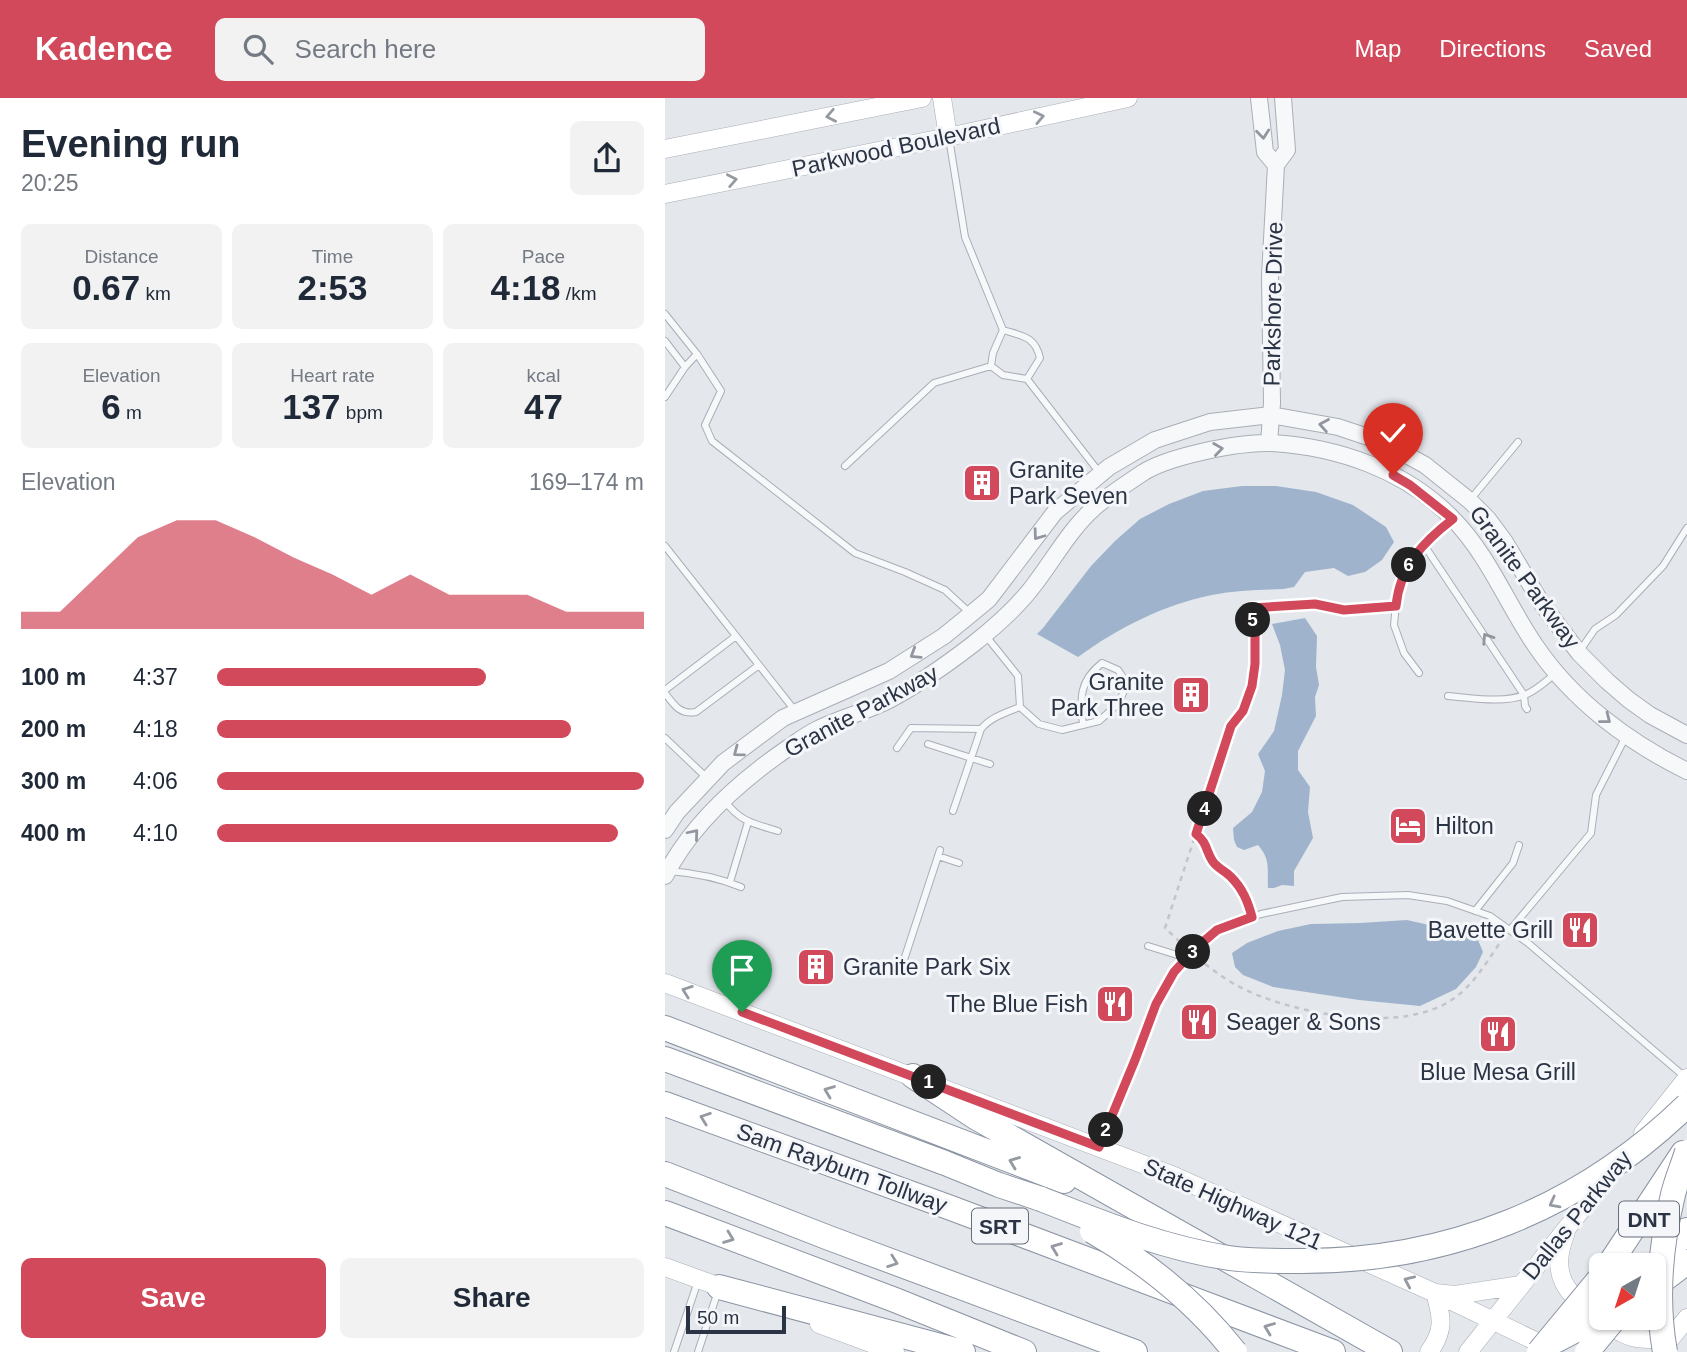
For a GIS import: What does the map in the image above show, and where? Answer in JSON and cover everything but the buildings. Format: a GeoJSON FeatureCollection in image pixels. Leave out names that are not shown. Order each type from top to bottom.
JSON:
{"type":"FeatureCollection","features":[{"type":"Feature","properties":{"kind":"highway"},"geometry":{"type":"LineString","coordinates":[[665,1028],[1146,1213]]}},
{"type":"Feature","properties":{"kind":"highway"},"geometry":{"type":"LineString","coordinates":[[665,1057],[1131,1233],[1180,1248],[1230,1258],[1264,1261],[1320,1261],[1391,1254],[1443,1244],[1518,1219],[1576,1191],[1617,1164],[1663,1128],[1687,1105]]}},
{"type":"Feature","properties":{"kind":"highway"},"geometry":{"type":"LineString","coordinates":[[913,1076],[975,1117],[1383,1348]]}},
{"type":"Feature","properties":{"kind":"highway","name":"Sam Rayburn Tollway"},"geometry":{"type":"LineString","coordinates":[[665,1104],[963,1212],[1333,1352]]}},
{"type":"Feature","properties":{"kind":"highway"},"geometry":{"type":"LineString","coordinates":[[1618,1253],[1687,1149]]}},
{"type":"Feature","properties":{"kind":"highway"},"geometry":{"type":"LineString","coordinates":[[1667,1349],[1660,1311],[1664,1239],[1672,1197],[1687,1149]]}},
{"type":"Feature","properties":{"kind":"highway","name":"DNT"},"geometry":{"type":"LineString","coordinates":[[1620,1253],[1687,1172]]}},
{"type":"Feature","properties":{"kind":"highway"},"geometry":{"type":"LineString","coordinates":[[665,1174],[1135,1352]]}},
{"type":"Feature","properties":{"kind":"highway"},"geometry":{"type":"LineString","coordinates":[[1041,1199],[1119,1247],[1170,1284],[1198,1309],[1234,1352]]}},
{"type":"Feature","properties":{"kind":"highway"},"geometry":{"type":"LineString","coordinates":[[665,1213],[1024,1352]]}},
{"type":"Feature","properties":{"kind":"highway","name":"DNT"},"geometry":{"type":"LineString","coordinates":[[1666,1256],[1687,1230]]}},
{"type":"Feature","properties":{"kind":"highway"},"geometry":{"type":"LineString","coordinates":[[1666,1278],[1687,1262]]}},
{"type":"Feature","properties":{"kind":"highway"},"geometry":{"type":"LineString","coordinates":[[709,1283],[963,1352]]}},
{"type":"Feature","properties":{"kind":"highway"},"geometry":{"type":"LineString","coordinates":[[1539,1352],[1589,1292]]}},
{"type":"Feature","properties":{"kind":"highway"},"geometry":{"type":"LineString","coordinates":[[895,1300],[939,1328],[969,1352]]}},
{"type":"Feature","properties":{"kind":"highway"},"geometry":{"type":"LineString","coordinates":[[1531,1352],[1589,1323]]}},
{"type":"Feature","properties":{"kind":"highway"},"geometry":{"type":"LineString","coordinates":[[1587,1352],[1605,1330]]}},
{"type":"Feature","properties":{"kind":"main road","name":"Parkwood Boulevard"},"geometry":{"type":"LineString","coordinates":[[665,149],[922,98]]}},
{"type":"Feature","properties":{"kind":"main road"},"geometry":{"type":"LineString","coordinates":[[942,98],[949,136]]}},
{"type":"Feature","properties":{"kind":"main road","name":"Parkwood Boulevard"},"geometry":{"type":"LineString","coordinates":[[665,194],[1128,98]]}},
{"type":"Feature","properties":{"kind":"main road","name":"State Highway 121"},"geometry":{"type":"LineString","coordinates":[[665,983],[1174,1176],[1435,1293],[1558,1352]]}},
{"type":"Feature","properties":{"kind":"main road","name":"Dallas Parkway"},"geometry":{"type":"LineString","coordinates":[[1468,1352],[1687,1078]]}},
{"type":"Feature","properties":{"kind":"main road"},"geometry":{"type":"LineString","coordinates":[[1567,1228],[1559,1252],[1563,1282],[1594,1314],[1626,1335],[1667,1349],[1687,1318]]}},
{"type":"Feature","properties":{"kind":"main road"},"geometry":{"type":"LineString","coordinates":[[665,1266],[895,1352]]}},
{"type":"Feature","properties":{"kind":"main road"},"geometry":{"type":"LineString","coordinates":[[1429,1352],[1439,1336],[1441,1326],[1435,1293],[1455,1295],[1521,1285]]}},
{"type":"Feature","properties":{"kind":"street","name":"Parkshore Drive"},"geometry":{"type":"LineString","coordinates":[[1259,98],[1265,152],[1276,165]]}},
{"type":"Feature","properties":{"kind":"street","name":"Parkshore Drive"},"geometry":{"type":"LineString","coordinates":[[1269,443],[1270,276],[1276,165],[1287,150],[1283,98]]}},
{"type":"Feature","properties":{"kind":"street","name":"Granite Parkway"},"geometry":{"type":"LineString","coordinates":[[665,830],[677,812],[708,779],[783,718],[888,671],[944,636],[971,614],[989,599],[1055,512],[1108,467],[1155,440],[1210,422],[1271,415],[1338,427],[1392,447],[1425,465],[1488,519],[1542,604],[1579,653],[1629,700],[1687,735]]}},
{"type":"Feature","properties":{"kind":"street","name":"Granite Parkway"},"geometry":{"type":"LineString","coordinates":[[666,874],[690,837],[724,799],[765,764],[815,731],[888,701],[943,668],[995,627],[1033,587],[1066,540],[1095,507],[1147,470],[1178,457],[1213,449],[1269,443],[1366,461],[1410,485],[1453,519],[1483,558],[1534,644],[1581,699],[1626,735],[1687,771]]}},
{"type":"Feature","properties":{"kind":"street"},"geometry":{"type":"LineString","coordinates":[[1453,519],[1470,501]]}},
{"type":"Feature","properties":{"kind":"street"},"geometry":{"type":"LineString","coordinates":[[971,614],[985,635]]}},
{"type":"Feature","properties":{"kind":"street"},"geometry":{"type":"LineString","coordinates":[[1557,673],[1579,653]]}},
{"type":"Feature","properties":{"kind":"street"},"geometry":{"type":"LineString","coordinates":[[708,779],[724,799]]}},
{"type":"Feature","properties":{"kind":"lane"},"geometry":{"type":"LineString","coordinates":[[949,136],[965,237],[1003,330],[993,353],[992,366]]}},
{"type":"Feature","properties":{"kind":"lane"},"geometry":{"type":"LineString","coordinates":[[665,314],[697,354],[721,391],[705,425],[712,441],[855,553],[945,590],[971,614]]}},
{"type":"Feature","properties":{"kind":"lane"},"geometry":{"type":"LineString","coordinates":[[1003,330],[1029,338],[1037,347],[1040,358],[1027,380]]}},
{"type":"Feature","properties":{"kind":"lane"},"geometry":{"type":"LineString","coordinates":[[665,341],[685,367]]}},
{"type":"Feature","properties":{"kind":"lane"},"geometry":{"type":"LineString","coordinates":[[665,397],[697,354]]}},
{"type":"Feature","properties":{"kind":"lane"},"geometry":{"type":"LineString","coordinates":[[992,366],[1003,375],[1027,380],[1100,474]]}},
{"type":"Feature","properties":{"kind":"lane"},"geometry":{"type":"LineString","coordinates":[[845,466],[934,383],[992,366]]}},
{"type":"Feature","properties":{"kind":"lane"},"geometry":{"type":"LineString","coordinates":[[1470,501],[1518,442]]}},
{"type":"Feature","properties":{"kind":"lane"},"geometry":{"type":"LineString","coordinates":[[1419,673],[1404,653],[1394,625],[1397,593],[1410,562],[1429,538],[1453,519]]}},
{"type":"Feature","properties":{"kind":"lane"},"geometry":{"type":"LineString","coordinates":[[1579,653],[1595,629],[1616,615],[1663,566],[1687,528]]}},
{"type":"Feature","properties":{"kind":"lane"},"geometry":{"type":"LineString","coordinates":[[1424,545],[1524,695],[1527,709]]}},
{"type":"Feature","properties":{"kind":"lane"},"geometry":{"type":"LineString","coordinates":[[665,546],[796,712]]}},
{"type":"Feature","properties":{"kind":"lane"},"geometry":{"type":"LineString","coordinates":[[1252,608],[1315,604],[1344,610],[1396,606]]}},
{"type":"Feature","properties":{"kind":"lane"},"geometry":{"type":"LineString","coordinates":[[985,635],[1018,676],[1020,707],[1039,724],[1062,730],[1083,725],[1099,721],[1119,702],[1127,682],[1118,670],[1102,663],[1091,671],[1083,686],[1083,725]]}},
{"type":"Feature","properties":{"kind":"lane"},"geometry":{"type":"LineString","coordinates":[[736,636],[665,692],[676,708],[688,713],[696,712],[759,665]]}},
{"type":"Feature","properties":{"kind":"lane"},"geometry":{"type":"LineString","coordinates":[[1448,696],[1505,699],[1524,695],[1557,673]]}},
{"type":"Feature","properties":{"kind":"lane"},"geometry":{"type":"LineString","coordinates":[[953,811],[981,729],[994,718],[1020,707]]}},
{"type":"Feature","properties":{"kind":"lane"},"geometry":{"type":"LineString","coordinates":[[897,748],[911,728],[981,729]]}},
{"type":"Feature","properties":{"kind":"lane"},"geometry":{"type":"LineString","coordinates":[[1510,930],[1591,833],[1596,795],[1626,735]]}},
{"type":"Feature","properties":{"kind":"lane"},"geometry":{"type":"LineString","coordinates":[[666,741],[708,779]]}},
{"type":"Feature","properties":{"kind":"lane"},"geometry":{"type":"LineString","coordinates":[[928,744],[990,764]]}},
{"type":"Feature","properties":{"kind":"lane"},"geometry":{"type":"LineString","coordinates":[[724,799],[733,812],[748,822],[778,831]]}},
{"type":"Feature","properties":{"kind":"lane"},"geometry":{"type":"LineString","coordinates":[[730,882],[748,822]]}},
{"type":"Feature","properties":{"kind":"lane"},"geometry":{"type":"LineString","coordinates":[[1475,911],[1513,863],[1519,845]]}},
{"type":"Feature","properties":{"kind":"lane"},"geometry":{"type":"LineString","coordinates":[[901,969],[939,853],[959,863]]}},
{"type":"Feature","properties":{"kind":"lane"},"geometry":{"type":"LineString","coordinates":[[666,874],[702,874],[741,887]]}},
{"type":"Feature","properties":{"kind":"lane"},"geometry":{"type":"LineString","coordinates":[[1099,1147],[1156,1004],[1174,972],[1217,930],[1252,917],[1342,897],[1408,895],[1447,901],[1490,916],[1528,943],[1687,1078]]}},
{"type":"Feature","properties":{"kind":"lane"},"geometry":{"type":"LineString","coordinates":[[1148,946],[1191,957]]}},
{"type":"Feature","properties":{"kind":"lane"},"geometry":{"type":"LineString","coordinates":[[674,1352],[709,1283]]}},
{"type":"Feature","properties":{"kind":"lane"},"geometry":{"type":"LineString","coordinates":[[698,1352],[709,1283]]}},
{"type":"Feature","properties":{"kind":"path"},"geometry":{"type":"LineString","coordinates":[[1180,942],[1165,928],[1231,726],[1243,711],[1252,686],[1255,631],[1252,608]]}},
{"type":"Feature","properties":{"kind":"path"},"geometry":{"type":"LineString","coordinates":[[1196,834],[1203,839],[1215,864],[1240,887],[1252,917]]}},
{"type":"Feature","properties":{"kind":"path"},"geometry":{"type":"LineString","coordinates":[[1191,957],[1228,981],[1267,998],[1317,1012],[1381,1018],[1424,1012],[1451,1000],[1475,978],[1510,930]]}},
{"type":"Feature","properties":{"kind":"water"},"geometry":{"type":"Polygon","coordinates":[[[1242,486],[1276,486],[1316,492],[1353,505],[1386,527],[1394,542],[1382,560],[1365,572],[1348,576],[1334,568],[1305,572],[1294,587],[1229,592],[1194,599],[1142,619],[1109,636],[1078,657],[1037,634],[1091,566],[1140,519],[1203,491],[1242,486]]]}},
{"type":"Feature","properties":{"kind":"water"},"geometry":{"type":"Polygon","coordinates":[[[1305,618],[1317,636],[1316,667],[1319,685],[1315,697],[1316,716],[1298,751],[1298,770],[1310,787],[1308,812],[1313,838],[1294,871],[1294,886],[1268,888],[1265,855],[1258,845],[1244,850],[1237,847],[1233,828],[1252,812],[1262,792],[1265,771],[1258,754],[1274,731],[1282,695],[1285,670],[1272,624],[1305,618]]]}},
{"type":"Feature","properties":{"kind":"water"},"geometry":{"type":"Polygon","coordinates":[[[1407,920],[1451,930],[1478,940],[1483,952],[1476,967],[1456,989],[1420,1006],[1273,987],[1243,975],[1235,967],[1232,953],[1247,943],[1278,931],[1311,924],[1407,920]]]}},
{"type":"Feature","properties":{"kind":"place","name":"Granite Park Seven"},"geometry":{"type":"Point","coordinates":[982,483]}},
{"type":"Feature","properties":{"kind":"place","name":"Granite Park Three"},"geometry":{"type":"Point","coordinates":[1191,695]}},
{"type":"Feature","properties":{"kind":"place","name":"Hilton"},"geometry":{"type":"Point","coordinates":[1408,826]}},
{"type":"Feature","properties":{"kind":"place","name":"Bavette Grill"},"geometry":{"type":"Point","coordinates":[1580,930]}},
{"type":"Feature","properties":{"kind":"place","name":"Granite Park Six"},"geometry":{"type":"Point","coordinates":[816,967]}},
{"type":"Feature","properties":{"kind":"place","name":"The Blue Fish"},"geometry":{"type":"Point","coordinates":[1115,1004]}},
{"type":"Feature","properties":{"kind":"place","name":"Seager & Sons"},"geometry":{"type":"Point","coordinates":[1199,1022]}},
{"type":"Feature","properties":{"kind":"place","name":"Blue Mesa Grill"},"geometry":{"type":"Point","coordinates":[1498,1034]}},
{"type":"Feature","properties":{"kind":"route"},"geometry":{"type":"LineString","coordinates":[[742,1012],[1099,1147],[1156,1004],[1174,972],[1217,930],[1252,917],[1240,887],[1215,864],[1203,839],[1196,834],[1231,726],[1243,711],[1252,686],[1255,664],[1252,608],[1315,604],[1344,610],[1396,606],[1397,593],[1410,562],[1429,538],[1453,519],[1393,475]]}}]}
